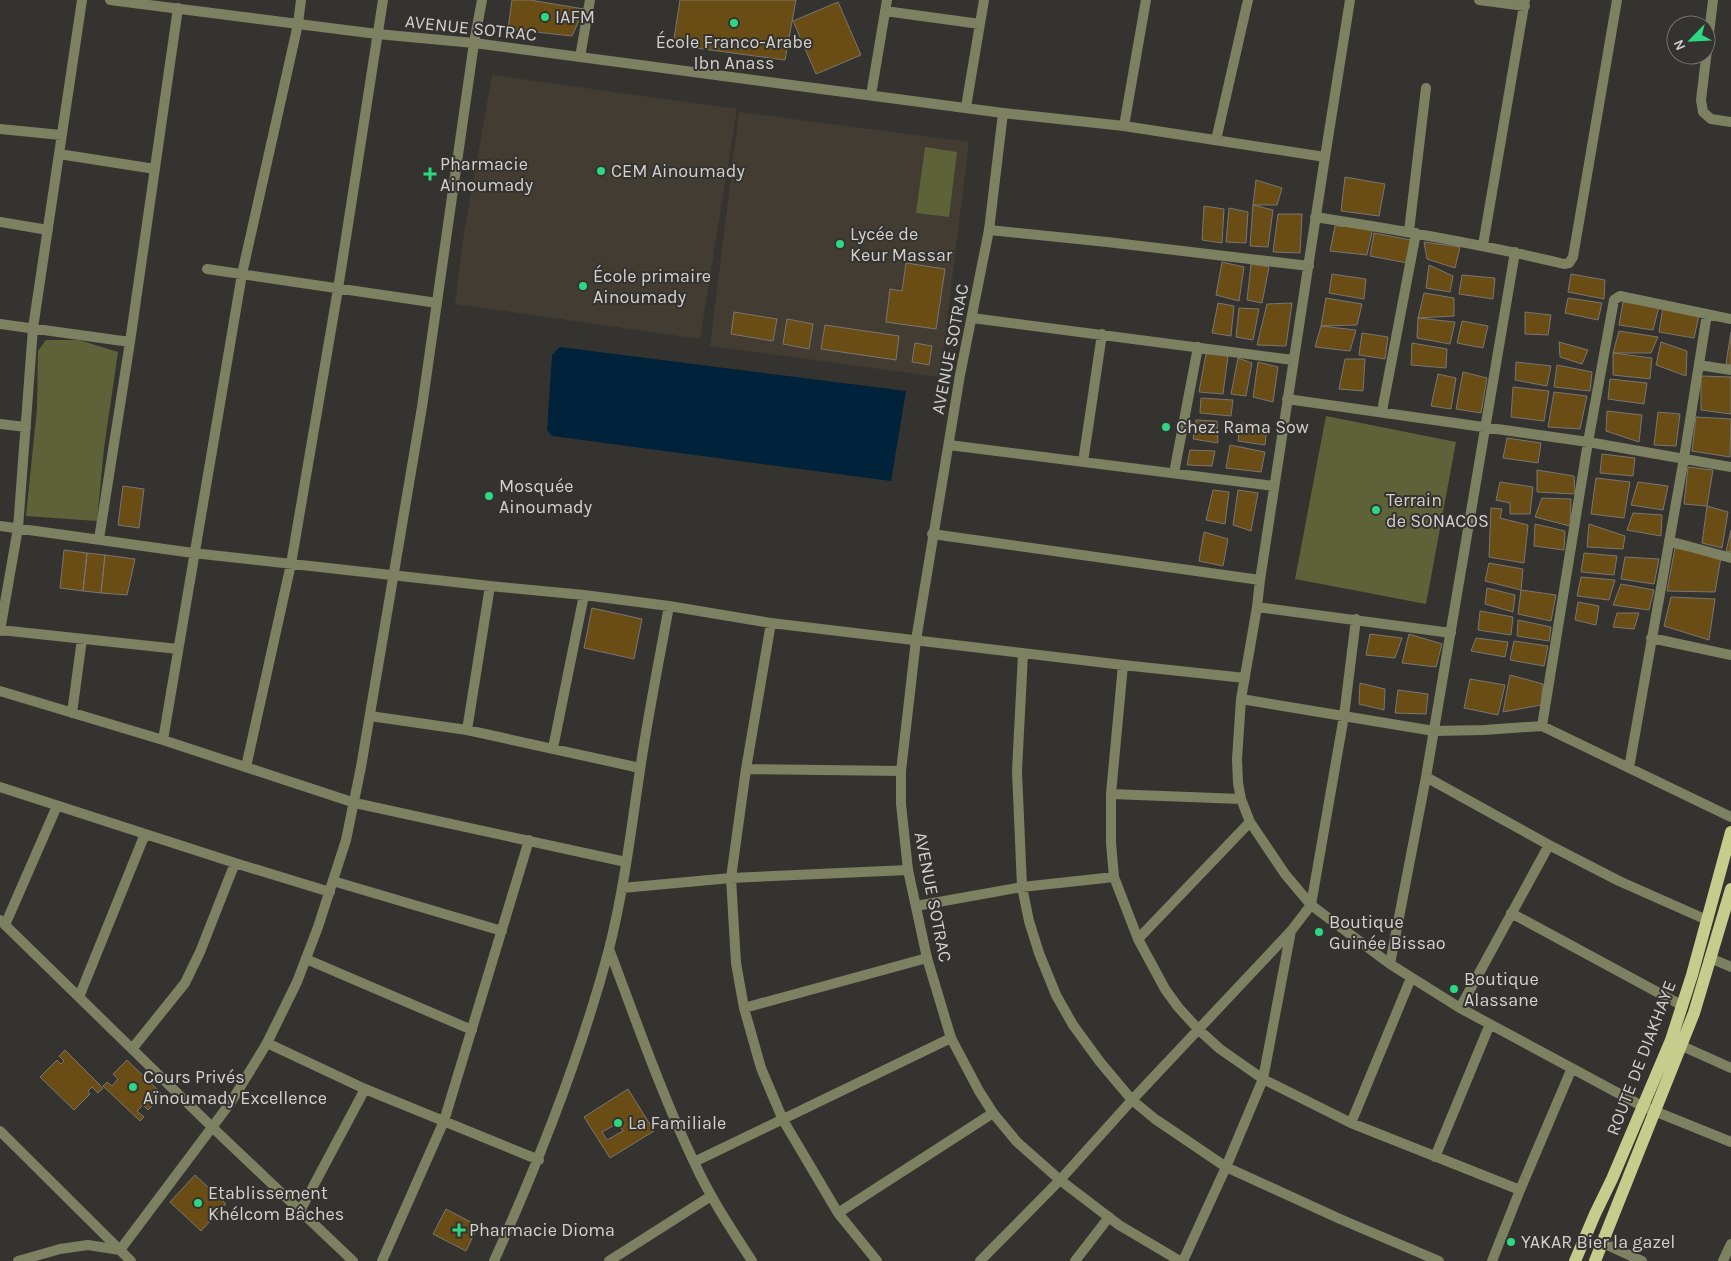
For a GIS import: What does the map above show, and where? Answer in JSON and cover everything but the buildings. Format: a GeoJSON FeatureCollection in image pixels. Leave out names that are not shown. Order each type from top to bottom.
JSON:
{"type":"FeatureCollection","features":[{"type":"Feature","properties":{"kind":"main road","name":"ROUTE DE DIAKHAYE"},"geometry":{"type":"LineString","coordinates":[[1575,1261],[1612,1180],[1671,1040],[1683,1006],[1731,832]]}},
{"type":"Feature","properties":{"kind":"main road","name":"ROUTE DE DIAKHAYE"},"geometry":{"type":"LineString","coordinates":[[1595,1261],[1682,1046],[1694,1013],[1731,889]]}},
{"type":"Feature","properties":{"kind":"street"},"geometry":{"type":"LineString","coordinates":[[82,0],[33,328],[18,528],[0,631],[178,649]]}},
{"type":"Feature","properties":{"kind":"street","name":"AVENUE SOTRAC"},"geometry":{"type":"LineString","coordinates":[[110,0],[377,34],[474,43],[966,107],[1003,114],[989,230],[932,534],[916,640],[901,770],[901,804],[908,870],[927,958],[951,1038],[993,1113],[1017,1142],[1060,1180],[1110,1217],[1181,1261]]}},
{"type":"Feature","properties":{"kind":"street"},"geometry":{"type":"LineString","coordinates":[[163,740],[242,274],[298,24],[301,0]]}},
{"type":"Feature","properties":{"kind":"street"},"geometry":{"type":"LineString","coordinates":[[246,768],[291,564],[338,289],[383,0]]}},
{"type":"Feature","properties":{"kind":"street"},"geometry":{"type":"LineString","coordinates":[[120,1250],[231,1102],[267,1042],[297,982],[306,959],[346,840],[355,803],[422,407],[474,43],[482,0]]}},
{"type":"Feature","properties":{"kind":"street"},"geometry":{"type":"LineString","coordinates":[[580,57],[590,0]]}},
{"type":"Feature","properties":{"kind":"street"},"geometry":{"type":"LineString","coordinates":[[966,107],[984,0]]}},
{"type":"Feature","properties":{"kind":"street"},"geometry":{"type":"LineString","coordinates":[[1124,126],[1146,0]]}},
{"type":"Feature","properties":{"kind":"street"},"geometry":{"type":"LineString","coordinates":[[1216,140],[1248,0]]}},
{"type":"Feature","properties":{"kind":"street"},"geometry":{"type":"LineString","coordinates":[[1350,0],[1293,360],[1257,607],[1241,699],[1237,759],[1241,799],[1250,822],[1285,874],[1311,905],[1390,964],[1460,1008],[1642,1106],[1731,1142]]}},
{"type":"Feature","properties":{"kind":"street"},"geometry":{"type":"LineString","coordinates":[[1479,0],[1525,3],[1483,245]]}},
{"type":"Feature","properties":{"kind":"street"},"geometry":{"type":"LineString","coordinates":[[1315,218],[1412,232],[1483,245],[1564,264],[1569,263],[1573,257],[1616,0]]}},
{"type":"Feature","properties":{"kind":"street"},"geometry":{"type":"LineString","coordinates":[[1713,0],[1701,100],[1703,112],[1711,119],[1731,122]]}},
{"type":"Feature","properties":{"kind":"street"},"geometry":{"type":"LineString","coordinates":[[870,95],[886,5],[980,24]]}},
{"type":"Feature","properties":{"kind":"street"},"geometry":{"type":"LineString","coordinates":[[100,539],[178,8]]}},
{"type":"Feature","properties":{"kind":"street"},"geometry":{"type":"LineString","coordinates":[[1382,411],[1412,232],[1426,88]]}},
{"type":"Feature","properties":{"kind":"street"},"geometry":{"type":"LineString","coordinates":[[1003,114],[1124,126],[1325,157]]}},
{"type":"Feature","properties":{"kind":"street"},"geometry":{"type":"LineString","coordinates":[[0,129],[61,135]]}},
{"type":"Feature","properties":{"kind":"street"},"geometry":{"type":"LineString","coordinates":[[59,154],[155,169]]}},
{"type":"Feature","properties":{"kind":"street"},"geometry":{"type":"LineString","coordinates":[[0,222],[48,230]]}},
{"type":"Feature","properties":{"kind":"street"},"geometry":{"type":"LineString","coordinates":[[989,230],[1309,266]]}},
{"type":"Feature","properties":{"kind":"street"},"geometry":{"type":"LineString","coordinates":[[1390,964],[1434,731],[1515,252]]}},
{"type":"Feature","properties":{"kind":"street"},"geometry":{"type":"LineString","coordinates":[[207,269],[437,303]]}},
{"type":"Feature","properties":{"kind":"street"},"geometry":{"type":"LineString","coordinates":[[1542,726],[1588,442],[1614,300],[1620,296],[1731,319]]}},
{"type":"Feature","properties":{"kind":"street"},"geometry":{"type":"LineString","coordinates":[[1629,768],[1684,458],[1707,314]]}},
{"type":"Feature","properties":{"kind":"street"},"geometry":{"type":"LineString","coordinates":[[972,318],[1198,346],[1293,360]]}},
{"type":"Feature","properties":{"kind":"street"},"geometry":{"type":"LineString","coordinates":[[0,324],[130,342]]}},
{"type":"Feature","properties":{"kind":"street"},"geometry":{"type":"LineString","coordinates":[[1083,462],[1102,334]]}},
{"type":"Feature","properties":{"kind":"street"},"geometry":{"type":"LineString","coordinates":[[1174,473],[1198,346]]}},
{"type":"Feature","properties":{"kind":"street"},"geometry":{"type":"LineString","coordinates":[[1699,365],[1731,370]]}},
{"type":"Feature","properties":{"kind":"street"},"geometry":{"type":"LineString","coordinates":[[1288,398],[1486,426],[1731,466]]}},
{"type":"Feature","properties":{"kind":"street"},"geometry":{"type":"LineString","coordinates":[[0,424],[26,427]]}},
{"type":"Feature","properties":{"kind":"street"},"geometry":{"type":"LineString","coordinates":[[949,445],[1274,486]]}},
{"type":"Feature","properties":{"kind":"street"},"geometry":{"type":"LineString","coordinates":[[0,526],[194,553],[490,586],[584,594],[771,623],[1023,654],[1245,678]]}},
{"type":"Feature","properties":{"kind":"street"},"geometry":{"type":"LineString","coordinates":[[932,534],[1260,580]]}},
{"type":"Feature","properties":{"kind":"street"},"geometry":{"type":"LineString","coordinates":[[1669,541],[1731,558]]}},
{"type":"Feature","properties":{"kind":"street"},"geometry":{"type":"LineString","coordinates":[[467,730],[490,586]]}},
{"type":"Feature","properties":{"kind":"street"},"geometry":{"type":"LineString","coordinates":[[553,748],[584,594]]}},
{"type":"Feature","properties":{"kind":"street"},"geometry":{"type":"LineString","coordinates":[[494,1261],[539,1160],[589,1015],[609,949],[622,888],[640,768],[669,606]]}},
{"type":"Feature","properties":{"kind":"street"},"geometry":{"type":"LineString","coordinates":[[1257,607],[1451,633]]}},
{"type":"Feature","properties":{"kind":"street"},"geometry":{"type":"LineString","coordinates":[[980,1261],[1060,1180],[1132,1100],[1291,931],[1311,905],[1344,716],[1356,619]]}},
{"type":"Feature","properties":{"kind":"street"},"geometry":{"type":"LineString","coordinates":[[771,623],[746,769],[731,878],[736,963],[744,1008],[761,1068],[783,1120],[838,1212],[877,1261]]}},
{"type":"Feature","properties":{"kind":"street"},"geometry":{"type":"LineString","coordinates":[[1651,638],[1731,655]]}},
{"type":"Feature","properties":{"kind":"street"},"geometry":{"type":"LineString","coordinates":[[72,713],[82,639]]}},
{"type":"Feature","properties":{"kind":"street"},"geometry":{"type":"LineString","coordinates":[[1023,654],[1017,771],[1022,887],[1029,921],[1039,953],[1056,995],[1078,1032],[1132,1100],[1155,1119],[1226,1167],[1340,1219],[1439,1261]]}},
{"type":"Feature","properties":{"kind":"street"},"geometry":{"type":"LineString","coordinates":[[1123,665],[1111,794],[1111,843],[1114,877],[1138,939],[1165,989],[1198,1029],[1220,1049],[1263,1079],[1351,1123],[1520,1190]]}},
{"type":"Feature","properties":{"kind":"street"},"geometry":{"type":"LineString","coordinates":[[0,691],[163,740],[355,803],[626,862]]}},
{"type":"Feature","properties":{"kind":"street"},"geometry":{"type":"LineString","coordinates":[[1241,699],[1434,731],[1542,726],[1731,817]]}},
{"type":"Feature","properties":{"kind":"street"},"geometry":{"type":"LineString","coordinates":[[370,716],[467,730],[640,768]]}},
{"type":"Feature","properties":{"kind":"street"},"geometry":{"type":"LineString","coordinates":[[746,769],[901,770]]}},
{"type":"Feature","properties":{"kind":"street"},"geometry":{"type":"LineString","coordinates":[[1426,776],[1549,845],[1619,881],[1706,920]]}},
{"type":"Feature","properties":{"kind":"street"},"geometry":{"type":"LineString","coordinates":[[0,788],[235,864],[330,892]]}},
{"type":"Feature","properties":{"kind":"street"},"geometry":{"type":"LineString","coordinates":[[1111,794],[1241,799]]}},
{"type":"Feature","properties":{"kind":"street"},"geometry":{"type":"LineString","coordinates":[[57,806],[2,922],[212,1127],[353,1261]]}},
{"type":"Feature","properties":{"kind":"street"},"geometry":{"type":"LineString","coordinates":[[1138,939],[1250,822]]}},
{"type":"Feature","properties":{"kind":"street"},"geometry":{"type":"LineString","coordinates":[[79,998],[145,834]]}},
{"type":"Feature","properties":{"kind":"street"},"geometry":{"type":"LineString","coordinates":[[382,1261],[444,1120],[529,840]]}},
{"type":"Feature","properties":{"kind":"street"},"geometry":{"type":"LineString","coordinates":[[1460,1008],[1549,845]]}},
{"type":"Feature","properties":{"kind":"street"},"geometry":{"type":"LineString","coordinates":[[132,1049],[185,983],[200,952],[235,864]]}},
{"type":"Feature","properties":{"kind":"street"},"geometry":{"type":"LineString","coordinates":[[622,888],[731,878],[908,870]]}},
{"type":"Feature","properties":{"kind":"street"},"geometry":{"type":"LineString","coordinates":[[916,906],[1022,887],[1114,877]]}},
{"type":"Feature","properties":{"kind":"street"},"geometry":{"type":"LineString","coordinates":[[333,881],[502,931]]}},
{"type":"Feature","properties":{"kind":"street"},"geometry":{"type":"LineString","coordinates":[[1511,913],[1683,1006]]}},
{"type":"Feature","properties":{"kind":"street"},"geometry":{"type":"LineString","coordinates":[[1181,1261],[1226,1167],[1263,1079],[1291,931]]}},
{"type":"Feature","properties":{"kind":"street"},"geometry":{"type":"LineString","coordinates":[[609,949],[663,1091],[694,1162],[712,1196],[752,1261]]}},
{"type":"Feature","properties":{"kind":"street"},"geometry":{"type":"LineString","coordinates":[[744,1008],[927,958]]}},
{"type":"Feature","properties":{"kind":"street"},"geometry":{"type":"LineString","coordinates":[[1710,958],[1731,967]]}},
{"type":"Feature","properties":{"kind":"street"},"geometry":{"type":"LineString","coordinates":[[306,959],[472,1030]]}},
{"type":"Feature","properties":{"kind":"street"},"geometry":{"type":"LineString","coordinates":[[1351,1123],[1410,978]]}},
{"type":"Feature","properties":{"kind":"street"},"geometry":{"type":"LineString","coordinates":[[1436,1156],[1490,1024]]}},
{"type":"Feature","properties":{"kind":"street"},"geometry":{"type":"LineString","coordinates":[[694,1162],[951,1038]]}},
{"type":"Feature","properties":{"kind":"street"},"geometry":{"type":"LineString","coordinates":[[267,1042],[365,1089],[539,1160]]}},
{"type":"Feature","properties":{"kind":"street"},"geometry":{"type":"LineString","coordinates":[[1682,1046],[1731,1068]]}},
{"type":"Feature","properties":{"kind":"street"},"geometry":{"type":"LineString","coordinates":[[1492,1261],[1572,1068]]}},
{"type":"Feature","properties":{"kind":"street"},"geometry":{"type":"LineString","coordinates":[[300,1211],[365,1089]]}},
{"type":"Feature","properties":{"kind":"street"},"geometry":{"type":"LineString","coordinates":[[838,1212],[993,1113]]}},
{"type":"Feature","properties":{"kind":"street"},"geometry":{"type":"LineString","coordinates":[[0,1131],[131,1261]]}},
{"type":"Feature","properties":{"kind":"street"},"geometry":{"type":"LineString","coordinates":[[609,1261],[712,1196]]}},
{"type":"Feature","properties":{"kind":"street"},"geometry":{"type":"LineString","coordinates":[[1074,1261],[1110,1217]]}},
{"type":"Feature","properties":{"kind":"street"},"geometry":{"type":"LineString","coordinates":[[1602,1243],[1642,1261]]}},
{"type":"Feature","properties":{"kind":"street"},"geometry":{"type":"LineString","coordinates":[[1723,1261],[1731,1244]]}},
{"type":"Feature","properties":{"kind":"street"},"geometry":{"type":"LineString","coordinates":[[18,1261],[60,1249],[88,1246],[120,1250]]}},
{"type":"Feature","properties":{"kind":"shaded area","name":"CEM Ainoumady"},"geometry":{"type":"Polygon","coordinates":[[[492,75],[737,109],[700,339],[455,304],[464,233],[492,75]]]}},
{"type":"Feature","properties":{"kind":"shaded area","name":"Lycée de Keur Massar"},"geometry":{"type":"Polygon","coordinates":[[[739,112],[969,142],[940,377],[710,346],[739,112]]]}},
{"type":"Feature","properties":{"kind":"green space"},"geometry":{"type":"Polygon","coordinates":[[[925,147],[957,152],[949,217],[916,213],[925,147]]]}},
{"type":"Feature","properties":{"kind":"green space"},"geometry":{"type":"Polygon","coordinates":[[[46,340],[79,340],[118,352],[104,448],[97,521],[26,516],[37,408],[38,351],[46,340]]]}},
{"type":"Feature","properties":{"kind":"green space","name":"Terrain de SONACOS"},"geometry":{"type":"Polygon","coordinates":[[[1326,416],[1456,442],[1426,604],[1295,579],[1326,416]]]}},
{"type":"Feature","properties":{"kind":"water"},"geometry":{"type":"Polygon","coordinates":[[[560,347],[906,391],[891,481],[552,436],[547,430],[552,355],[560,347]]]}},
{"type":"Feature","properties":{"kind":"place","name":"IAFM"},"geometry":{"type":"Point","coordinates":[545,17]}},
{"type":"Feature","properties":{"kind":"place","name":"École Franco-Arabe Ibn Anass"},"geometry":{"type":"Point","coordinates":[734,23]}},
{"type":"Feature","properties":{"kind":"place","name":"CEM Ainoumady"},"geometry":{"type":"Point","coordinates":[601,171]}},
{"type":"Feature","properties":{"kind":"place","name":"Pharmacie Ainoumady"},"geometry":{"type":"Point","coordinates":[430,174]}},
{"type":"Feature","properties":{"kind":"place","name":"Lycée de Keur Massar"},"geometry":{"type":"Point","coordinates":[840,244]}},
{"type":"Feature","properties":{"kind":"place","name":"École primaire Ainoumady"},"geometry":{"type":"Point","coordinates":[583,286]}},
{"type":"Feature","properties":{"kind":"place","name":"Chez. Rama Sow"},"geometry":{"type":"Point","coordinates":[1166,427]}},
{"type":"Feature","properties":{"kind":"place","name":"Mosquée Ainoumady"},"geometry":{"type":"Point","coordinates":[489,496]}},
{"type":"Feature","properties":{"kind":"place","name":"Terrain de SONACOS"},"geometry":{"type":"Point","coordinates":[1376,510]}},
{"type":"Feature","properties":{"kind":"place","name":"Boutique Guinée Bissao"},"geometry":{"type":"Point","coordinates":[1319,932]}},
{"type":"Feature","properties":{"kind":"place","name":"Boutique Alassane"},"geometry":{"type":"Point","coordinates":[1454,989]}},
{"type":"Feature","properties":{"kind":"place","name":"Cours Privés Aïnoumady Excellence"},"geometry":{"type":"Point","coordinates":[133,1087]}},
{"type":"Feature","properties":{"kind":"place","name":"La Familiale"},"geometry":{"type":"Point","coordinates":[618,1123]}},
{"type":"Feature","properties":{"kind":"place","name":"Etablissement Khélcom Bâches"},"geometry":{"type":"Point","coordinates":[198,1203]}},
{"type":"Feature","properties":{"kind":"place","name":"Pharmacie Dioma"},"geometry":{"type":"Point","coordinates":[459,1230]}},
{"type":"Feature","properties":{"kind":"place","name":"YAKAR Bier la gazel"},"geometry":{"type":"Point","coordinates":[1511,1242]}}]}
